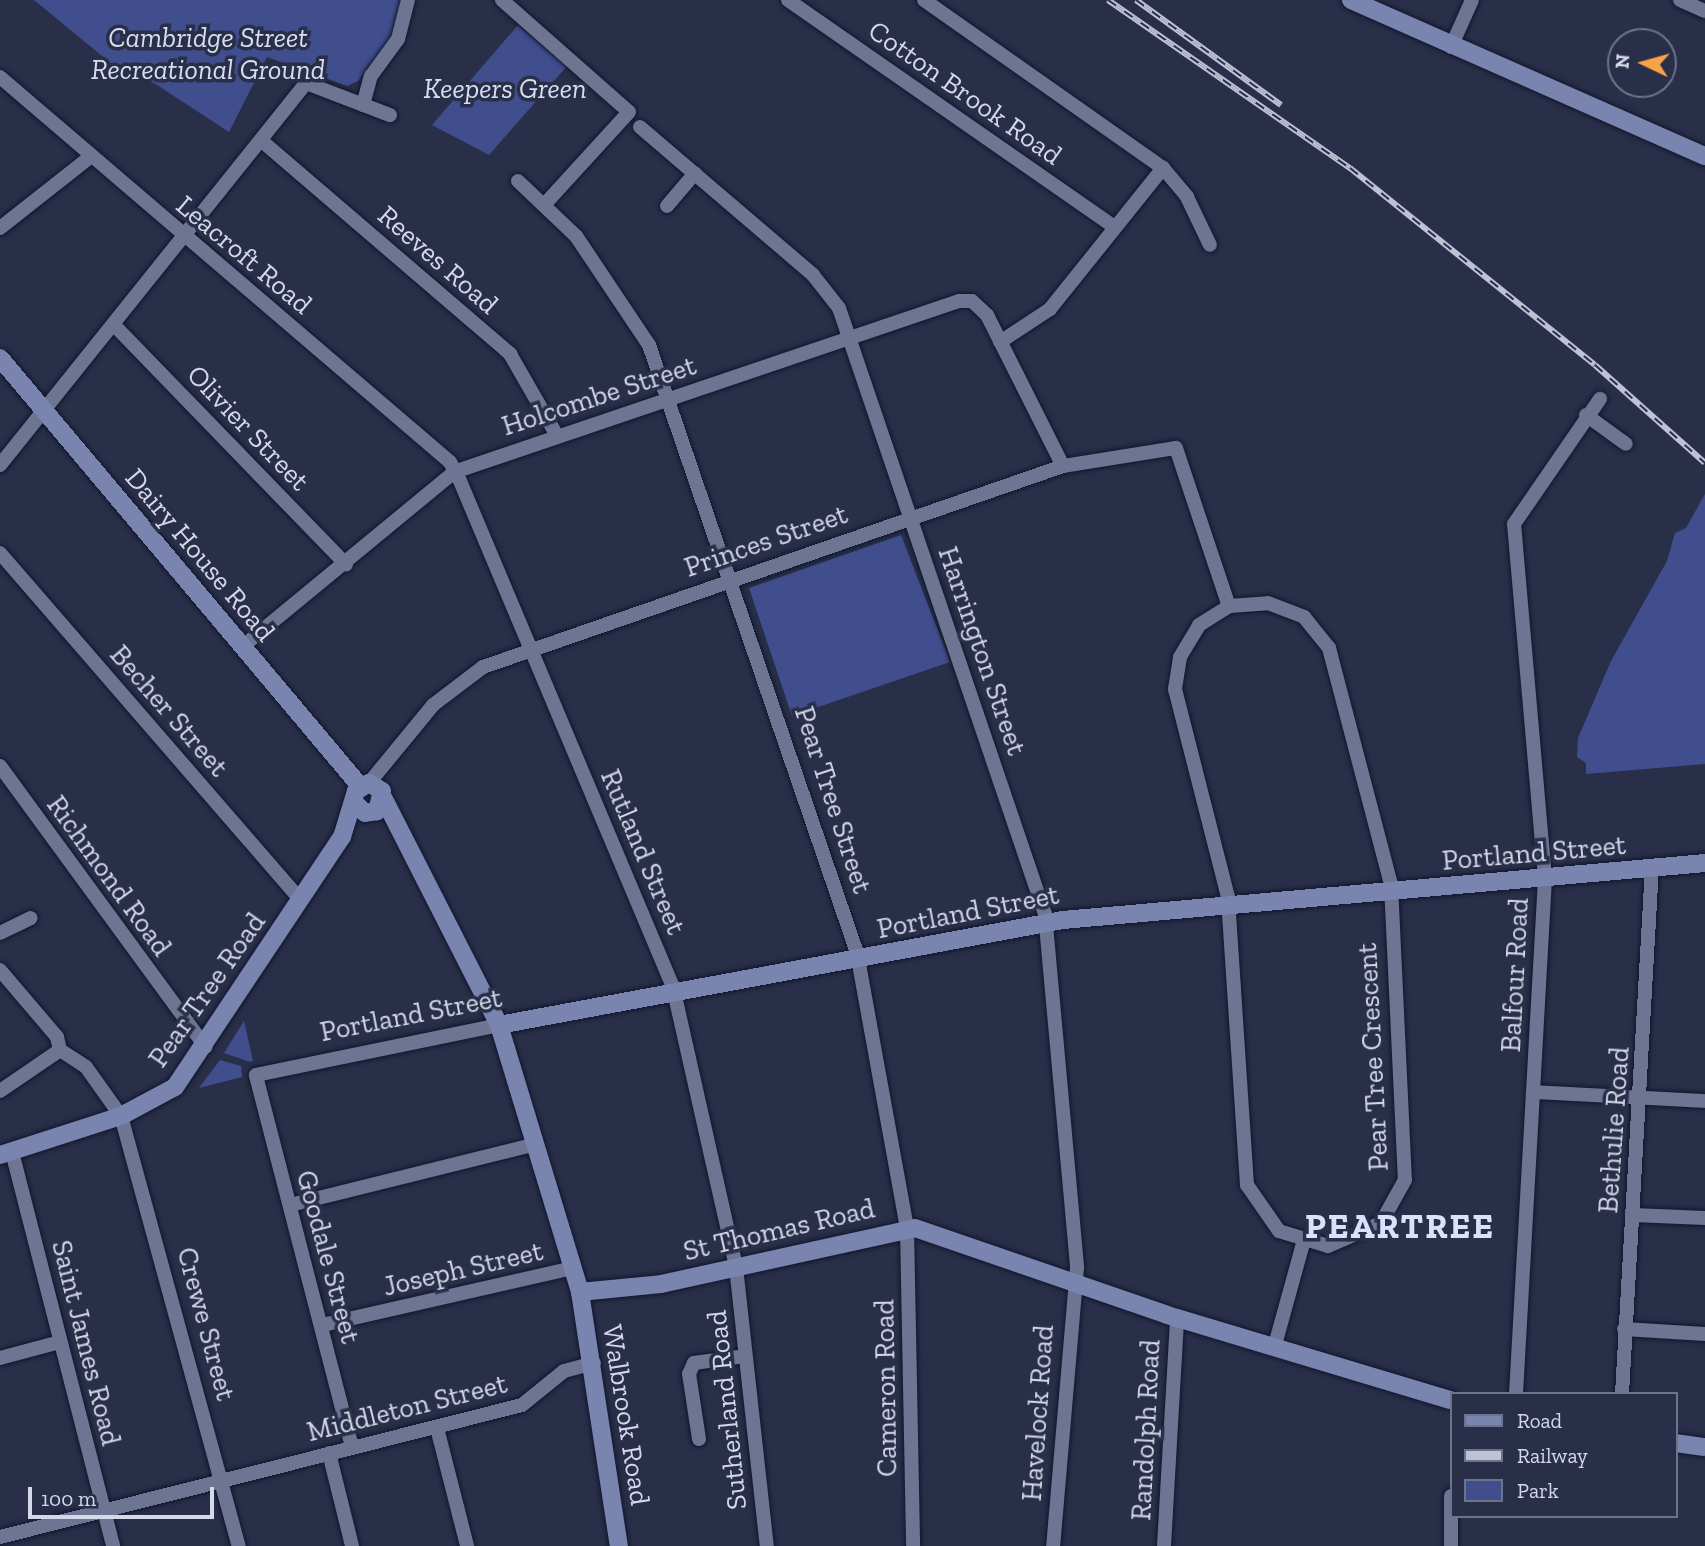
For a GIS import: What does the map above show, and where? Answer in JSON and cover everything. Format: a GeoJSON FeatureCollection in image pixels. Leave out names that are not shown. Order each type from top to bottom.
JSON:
{"type":"FeatureCollection","features":[{"type":"Feature","properties":{"kind":"street"},"geometry":{"type":"LineString","coordinates":[[363,105],[371,76],[398,39],[408,0]]}},
{"type":"Feature","properties":{"kind":"street"},"geometry":{"type":"LineString","coordinates":[[502,0],[625,114],[544,205]]}},
{"type":"Feature","properties":{"kind":"street","name":"Cotton Brook Road"},"geometry":{"type":"LineString","coordinates":[[788,0],[1115,227]]}},
{"type":"Feature","properties":{"kind":"street"},"geometry":{"type":"LineString","coordinates":[[924,0],[1163,169],[1187,197],[1210,245]]}},
{"type":"Feature","properties":{"kind":"street"},"geometry":{"type":"LineString","coordinates":[[1351,0],[1451,47],[1705,156]]}},
{"type":"Feature","properties":{"kind":"street"},"geometry":{"type":"LineString","coordinates":[[1451,47],[1472,0]]}},
{"type":"Feature","properties":{"kind":"street"},"geometry":{"type":"LineString","coordinates":[[1680,0],[1705,11]]}},
{"type":"Feature","properties":{"kind":"street","name":"Leacroft Road"},"geometry":{"type":"LineString","coordinates":[[0,77],[89,158],[186,236],[454,472]]}},
{"type":"Feature","properties":{"kind":"street"},"geometry":{"type":"LineString","coordinates":[[0,465],[263,142],[306,83],[390,115]]}},
{"type":"Feature","properties":{"kind":"street","name":"Harrington Street"},"geometry":{"type":"LineString","coordinates":[[640,127],[813,275],[835,300],[852,338],[1046,924],[1075,1283]]}},
{"type":"Feature","properties":{"kind":"street","name":"Reeves Road"},"geometry":{"type":"LineString","coordinates":[[263,142],[510,355],[556,434]]}},
{"type":"Feature","properties":{"kind":"street"},"geometry":{"type":"LineString","coordinates":[[0,228],[89,158]]}},
{"type":"Feature","properties":{"kind":"street"},"geometry":{"type":"LineString","coordinates":[[1000,342],[1050,309],[1163,169]]}},
{"type":"Feature","properties":{"kind":"street"},"geometry":{"type":"LineString","coordinates":[[667,206],[695,173]]}},
{"type":"Feature","properties":{"kind":"street","name":"Pear Tree Street"},"geometry":{"type":"LineString","coordinates":[[518,181],[544,205],[621,296],[670,398],[859,960],[907,1228]]}},
{"type":"Feature","properties":{"kind":"street","name":"Holcombe Street"},"geometry":{"type":"LineString","coordinates":[[242,647],[346,564],[454,472],[556,434],[968,300],[982,307],[1063,466]]}},
{"type":"Feature","properties":{"kind":"street","name":"Olivier Street"},"geometry":{"type":"LineString","coordinates":[[115,326],[346,564]]}},
{"type":"Feature","properties":{"kind":"street","name":"Dairy House Road"},"geometry":{"type":"LineString","coordinates":[[0,358],[371,799]]}},
{"type":"Feature","properties":{"kind":"street","name":"Balfour Road"},"geometry":{"type":"LineString","coordinates":[[1516,1392],[1545,878],[1514,524],[1586,415],[1600,399]]}},
{"type":"Feature","properties":{"kind":"street"},"geometry":{"type":"LineString","coordinates":[[1586,415],[1626,444]]}},
{"type":"Feature","properties":{"kind":"street","name":"Princes Street"},"geometry":{"type":"LineString","coordinates":[[371,799],[395,758],[433,705],[458,683],[532,649],[1063,466],[1162,445],[1176,448],[1184,462],[1229,606]]}},
{"type":"Feature","properties":{"kind":"street","name":"Rutland Street"},"geometry":{"type":"LineString","coordinates":[[454,472],[532,649],[674,993],[736,1268]]}},
{"type":"Feature","properties":{"kind":"street","name":"Becher Street"},"geometry":{"type":"LineString","coordinates":[[0,553],[301,900]]}},
{"type":"Feature","properties":{"kind":"street","name":"Pear Tree Crescent"},"geometry":{"type":"LineString","coordinates":[[1229,606],[1286,608],[1304,617],[1329,648],[1389,892],[1404,1189],[1386,1219],[1366,1234],[1328,1246],[1303,1243],[1270,1225],[1247,1185],[1228,905],[1175,682],[1195,629],[1229,606]]}},
{"type":"Feature","properties":{"kind":"street","name":"Richmond Road"},"geometry":{"type":"LineString","coordinates":[[0,766],[206,1047]]}},
{"type":"Feature","properties":{"kind":"street"},"geometry":{"type":"LineString","coordinates":[[371,799],[402,840],[499,1025],[580,1293]]}},
{"type":"Feature","properties":{"kind":"street","name":"Pear Tree Road"},"geometry":{"type":"LineString","coordinates":[[6,1154],[121,1116],[175,1087],[206,1047],[342,837],[371,799]]}},
{"type":"Feature","properties":{"kind":"street","name":"Portland Street"},"geometry":{"type":"LineString","coordinates":[[255,1080],[262,1070],[1046,924],[1228,905],[1705,863]]}},
{"type":"Feature","properties":{"kind":"street","name":"Bethulie Road"},"geometry":{"type":"LineString","coordinates":[[1622,1392],[1624,1329],[1642,1098],[1652,868]]}},
{"type":"Feature","properties":{"kind":"street"},"geometry":{"type":"LineString","coordinates":[[0,933],[31,918]]}},
{"type":"Feature","properties":{"kind":"street"},"geometry":{"type":"LineString","coordinates":[[0,970],[57,1037],[60,1050],[0,1091]]}},
{"type":"Feature","properties":{"kind":"street","name":"Crewe Street"},"geometry":{"type":"LineString","coordinates":[[60,1050],[86,1066],[121,1116],[239,1546]]}},
{"type":"Feature","properties":{"kind":"street","name":"Goodale Street"},"geometry":{"type":"LineString","coordinates":[[255,1080],[322,1325],[352,1447]]}},
{"type":"Feature","properties":{"kind":"street"},"geometry":{"type":"LineString","coordinates":[[1533,1092],[1705,1101]]}},
{"type":"Feature","properties":{"kind":"street"},"geometry":{"type":"LineString","coordinates":[[290,1205],[536,1144]]}},
{"type":"Feature","properties":{"kind":"street","name":"Saint James Road"},"geometry":{"type":"LineString","coordinates":[[6,1154],[60,1342],[113,1546]]}},
{"type":"Feature","properties":{"kind":"street"},"geometry":{"type":"LineString","coordinates":[[1633,1215],[1705,1218]]}},
{"type":"Feature","properties":{"kind":"street","name":"St Thomas Road"},"geometry":{"type":"LineString","coordinates":[[580,1293],[736,1268],[907,1228],[954,1239],[1177,1318],[1275,1345],[1450,1400]]}},
{"type":"Feature","properties":{"kind":"street","name":"Cameron Road"},"geometry":{"type":"LineString","coordinates":[[907,1228],[913,1546]]}},
{"type":"Feature","properties":{"kind":"street"},"geometry":{"type":"LineString","coordinates":[[1275,1345],[1303,1243]]}},
{"type":"Feature","properties":{"kind":"street","name":"Joseph Street"},"geometry":{"type":"LineString","coordinates":[[322,1325],[573,1268]]}},
{"type":"Feature","properties":{"kind":"street","name":"Sutherland Road"},"geometry":{"type":"LineString","coordinates":[[736,1268],[767,1546]]}},
{"type":"Feature","properties":{"kind":"street","name":"Havelock Road"},"geometry":{"type":"LineString","coordinates":[[1053,1546],[1075,1283]]}},
{"type":"Feature","properties":{"kind":"street","name":"Walbrook Road"},"geometry":{"type":"LineString","coordinates":[[580,1293],[594,1363],[619,1546]]}},
{"type":"Feature","properties":{"kind":"street","name":"Randolph Road"},"geometry":{"type":"LineString","coordinates":[[1164,1546],[1177,1318]]}},
{"type":"Feature","properties":{"kind":"street"},"geometry":{"type":"LineString","coordinates":[[1624,1329],[1705,1334]]}},
{"type":"Feature","properties":{"kind":"street"},"geometry":{"type":"LineString","coordinates":[[0,1358],[60,1342]]}},
{"type":"Feature","properties":{"kind":"street"},"geometry":{"type":"LineString","coordinates":[[699,1439],[689,1374],[694,1363],[745,1356]]}},
{"type":"Feature","properties":{"kind":"street","name":"Middleton Street"},"geometry":{"type":"LineString","coordinates":[[0,1537],[222,1477],[437,1428],[522,1405],[564,1371],[594,1363]]}},
{"type":"Feature","properties":{"kind":"street"},"geometry":{"type":"LineString","coordinates":[[437,1428],[467,1546]]}},
{"type":"Feature","properties":{"kind":"street"},"geometry":{"type":"LineString","coordinates":[[1677,1443],[1705,1447]]}},
{"type":"Feature","properties":{"kind":"street"},"geometry":{"type":"LineString","coordinates":[[329,1453],[352,1546]]}},
{"type":"Feature","properties":{"kind":"street"},"geometry":{"type":"LineString","coordinates":[[1451,1518],[1451,1546]]}},
{"type":"Feature","properties":{"kind":"green space","name":"Cambridge Street Recreational Ground"},"geometry":{"type":"Polygon","coordinates":[[[34,0],[403,0],[391,37],[358,81],[347,86],[267,57],[229,132],[154,83],[124,74],[34,0]]]}},
{"type":"Feature","properties":{"kind":"green space","name":"Keepers Green"},"geometry":{"type":"Polygon","coordinates":[[[518,25],[567,66],[489,155],[432,125],[518,25]]]}},
{"type":"Feature","properties":{"kind":"green space"},"geometry":{"type":"Polygon","coordinates":[[[1705,494],[1705,764],[1586,774],[1586,763],[1577,757],[1578,738],[1611,661],[1667,561],[1675,533],[1686,528],[1705,494]]]}},
{"type":"Feature","properties":{"kind":"green space"},"geometry":{"type":"Polygon","coordinates":[[[901,535],[950,662],[792,716],[749,588],[901,535]]]}},
{"type":"Feature","properties":{"kind":"green space"},"geometry":{"type":"Polygon","coordinates":[[[244,1021],[253,1061],[250,1062],[224,1053],[244,1021]]]}},
{"type":"Feature","properties":{"kind":"green space"},"geometry":{"type":"Polygon","coordinates":[[[220,1060],[241,1066],[242,1077],[199,1088],[220,1060]]]}},
{"type":"Feature","properties":{"kind":"railway"},"geometry":{"type":"LineString","coordinates":[[1108,0],[1350,168],[1595,365],[1705,463]]}},
{"type":"Feature","properties":{"kind":"railway"},"geometry":{"type":"LineString","coordinates":[[1136,0],[1281,105]]}},
{"type":"Feature","properties":{"kind":"district","name":"PEARTREE"},"geometry":{"type":"Point","coordinates":[1400,1226]}}]}
